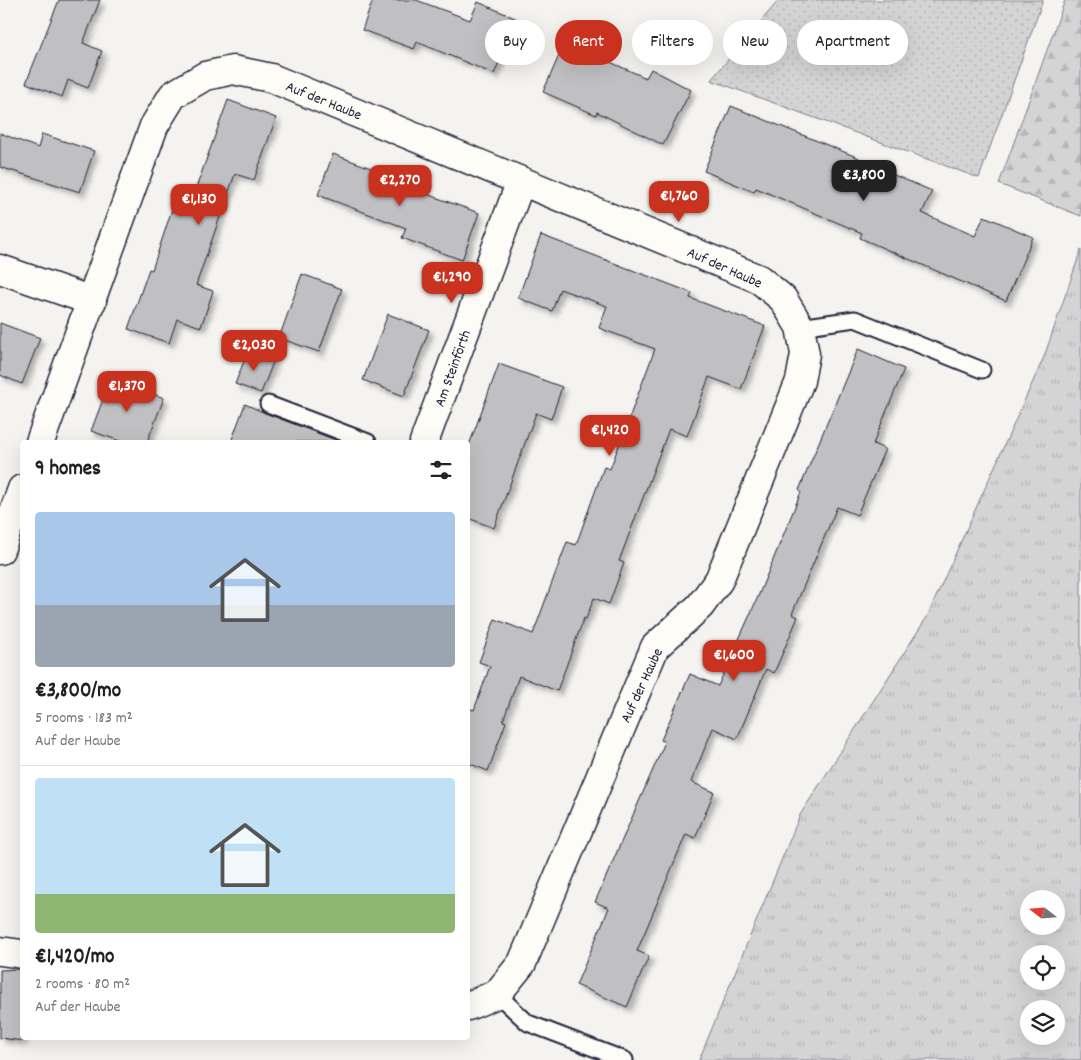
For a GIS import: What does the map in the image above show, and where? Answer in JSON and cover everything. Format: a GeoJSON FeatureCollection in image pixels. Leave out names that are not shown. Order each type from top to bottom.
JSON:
{"type":"FeatureCollection","features":[{"type":"Feature","properties":{"kind":"street","name":"Auf der Haube"},"geometry":{"type":"LineString","coordinates":[[41,440],[154,126],[172,94],[204,76],[233,70],[271,78],[759,279],[783,299],[800,328],[805,354],[800,381],[719,580],[700,606],[655,647],[522,963],[497,994],[470,1005]]}},
{"type":"Feature","properties":{"kind":"street","name":"Am Steinförth"},"geometry":{"type":"LineString","coordinates":[[425,440],[521,181]]}},
{"type":"Feature","properties":{"kind":"street"},"geometry":{"type":"LineString","coordinates":[[0,269],[92,301]]}},
{"type":"Feature","properties":{"kind":"street"},"geometry":{"type":"LineString","coordinates":[[0,550],[20,495]]}},
{"type":"Feature","properties":{"kind":"street"},"geometry":{"type":"LineString","coordinates":[[0,951],[20,954]]}},
{"type":"Feature","properties":{"kind":"lane"},"geometry":{"type":"LineString","coordinates":[[800,328],[855,318],[982,370]]}},
{"type":"Feature","properties":{"kind":"lane"},"geometry":{"type":"LineString","coordinates":[[268,404],[363,440]]}},
{"type":"Feature","properties":{"kind":"lane"},"geometry":{"type":"LineString","coordinates":[[497,994],[528,1023],[625,1060]]}},
{"type":"Feature","properties":{"kind":"green space"},"geometry":{"type":"Polygon","coordinates":[[[779,0],[1043,0],[979,178],[711,80],[724,65],[787,65],[787,20],[762,20],[779,0]]]}},
{"type":"Feature","properties":{"kind":"green space"},"geometry":{"type":"Polygon","coordinates":[[[1065,0],[1081,0],[1081,216],[999,184],[1065,0]]]}},
{"type":"Feature","properties":{"kind":"green space"},"geometry":{"type":"Polygon","coordinates":[[[1081,250],[1081,1060],[699,1060],[800,815],[927,617],[1044,357],[1081,250]]]}},
{"type":"Feature","properties":{"kind":"building"},"geometry":{"type":"Polygon","coordinates":[[[59,0],[100,0],[83,43],[102,51],[88,88],[68,80],[62,97],[26,83],[59,0]]]}},
{"type":"Feature","properties":{"kind":"building"},"geometry":{"type":"Polygon","coordinates":[[[373,0],[416,0],[470,20],[478,2],[517,19],[485,20],[485,65],[498,65],[494,74],[417,42],[414,49],[362,30],[373,0]]]}},
{"type":"Feature","properties":{"kind":"building"},"geometry":{"type":"Polygon","coordinates":[[[555,65],[617,65],[646,78],[651,69],[691,90],[663,145],[597,112],[596,115],[543,92],[555,65]]]}},
{"type":"Feature","properties":{"kind":"building"},"geometry":{"type":"Polygon","coordinates":[[[228,100],[276,118],[254,180],[235,174],[196,285],[213,291],[201,327],[177,319],[169,343],[128,329],[149,269],[152,270],[178,191],[193,196],[228,100]]]}},
{"type":"Feature","properties":{"kind":"building"},"geometry":{"type":"Polygon","coordinates":[[[731,106],[859,158],[858,160],[932,191],[922,213],[975,236],[984,216],[1033,237],[1006,301],[860,238],[862,233],[756,188],[754,192],[704,171],[731,106]]]}},
{"type":"Feature","properties":{"kind":"building"},"geometry":{"type":"Polygon","coordinates":[[[0,133],[38,148],[42,134],[94,151],[80,192],[0,167],[0,133]]]}},
{"type":"Feature","properties":{"kind":"building"},"geometry":{"type":"Polygon","coordinates":[[[333,154],[390,175],[388,180],[479,213],[462,260],[402,238],[406,228],[318,195],[333,154]]]}},
{"type":"Feature","properties":{"kind":"building"},"geometry":{"type":"Polygon","coordinates":[[[541,235],[692,293],[690,298],[765,326],[741,389],[709,377],[687,436],[669,429],[619,561],[624,563],[609,604],[594,598],[586,619],[584,618],[557,691],[519,676],[503,721],[506,722],[488,771],[470,764],[470,709],[474,710],[490,666],[479,662],[495,619],[533,634],[567,542],[576,545],[604,467],[610,469],[655,349],[599,328],[607,306],[560,289],[552,311],[518,298],[541,235]]]}},
{"type":"Feature","properties":{"kind":"building"},"geometry":{"type":"Polygon","coordinates":[[[302,274],[342,289],[319,352],[279,338],[302,274]]]}},
{"type":"Feature","properties":{"kind":"building"},"geometry":{"type":"Polygon","coordinates":[[[388,314],[429,330],[404,396],[363,380],[388,314]]]}},
{"type":"Feature","properties":{"kind":"building"},"geometry":{"type":"Polygon","coordinates":[[[0,323],[40,338],[22,384],[0,375],[0,323]]]}},
{"type":"Feature","properties":{"kind":"building"},"geometry":{"type":"Polygon","coordinates":[[[858,349],[904,369],[873,444],[885,449],[857,515],[837,507],[792,614],[798,617],[774,673],[766,669],[737,739],[713,728],[691,782],[714,792],[695,838],[686,834],[637,951],[649,956],[627,1007],[576,985],[609,908],[595,902],[665,742],[661,740],[690,674],[718,686],[757,599],[801,492],[799,490],[858,349]]]}},
{"type":"Feature","properties":{"kind":"building"},"geometry":{"type":"Polygon","coordinates":[[[248,351],[274,360],[261,393],[235,384],[248,351]]]}},
{"type":"Feature","properties":{"kind":"building"},"geometry":{"type":"Polygon","coordinates":[[[499,364],[562,387],[551,419],[536,413],[494,528],[470,519],[470,443],[499,364]]]}},
{"type":"Feature","properties":{"kind":"building"},"geometry":{"type":"Polygon","coordinates":[[[111,378],[164,398],[148,440],[117,440],[91,431],[111,378]]]}},
{"type":"Feature","properties":{"kind":"building"},"geometry":{"type":"Polygon","coordinates":[[[245,404],[336,440],[232,440],[245,404]]]}},
{"type":"Feature","properties":{"kind":"building"},"geometry":{"type":"Polygon","coordinates":[[[20,969],[20,1040],[23,1041],[0,1038],[0,970],[20,969]]]}}]}
